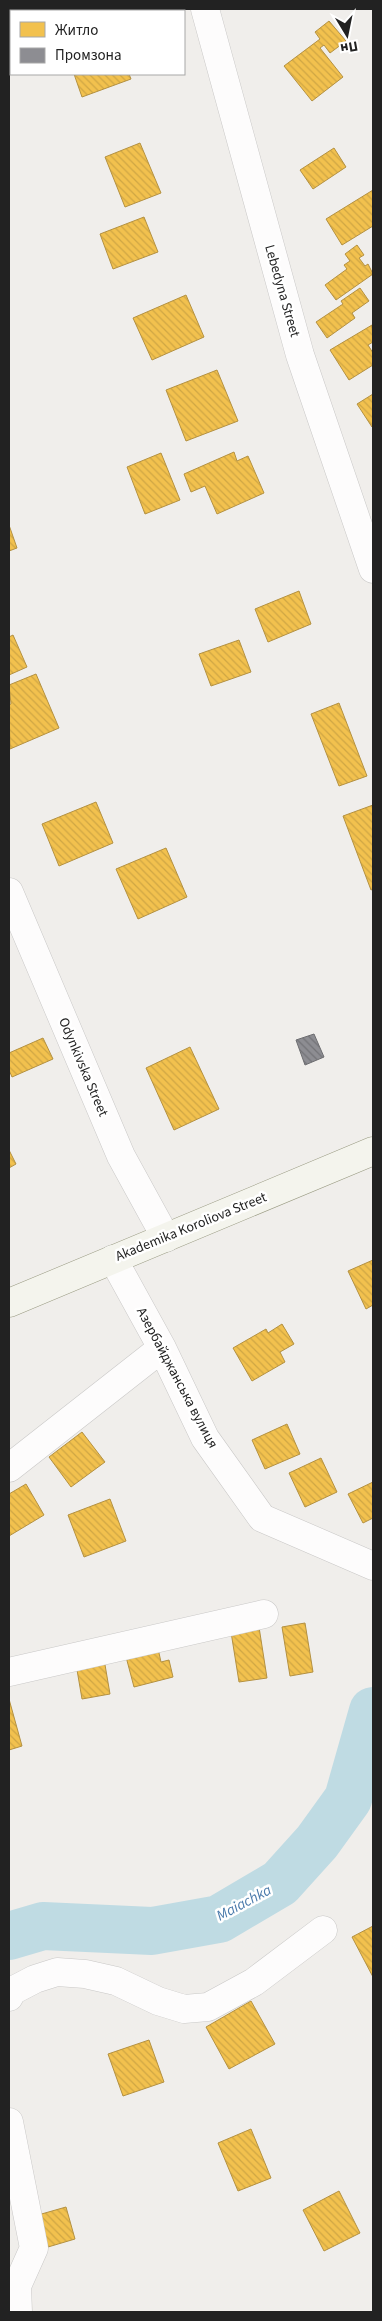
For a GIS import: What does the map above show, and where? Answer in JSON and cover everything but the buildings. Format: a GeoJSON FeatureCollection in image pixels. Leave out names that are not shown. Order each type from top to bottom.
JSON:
{"type":"FeatureCollection","features":[{"type":"Feature","properties":{"kind":"main road","name":"Akademika Koroliova Street"},"geometry":{"type":"LineString","coordinates":[[9,1303],[373,1151]]}},
{"type":"Feature","properties":{"kind":"street","name":"Lebedyna Street"},"geometry":{"type":"LineString","coordinates":[[205,9],[300,356],[373,569]]}},
{"type":"Feature","properties":{"kind":"street","name":"Odynkivska Street"},"geometry":{"type":"LineString","coordinates":[[9,892],[121,1156],[166,1238]]}},
{"type":"Feature","properties":{"kind":"street","name":"Азербайджанська вулиця"},"geometry":{"type":"LineString","coordinates":[[113,1259],[162,1348],[205,1438],[262,1518],[373,1566]]}},
{"type":"Feature","properties":{"kind":"street"},"geometry":{"type":"LineString","coordinates":[[9,1468],[162,1348]]}},
{"type":"Feature","properties":{"kind":"street"},"geometry":{"type":"LineString","coordinates":[[9,1672],[264,1614]]}},
{"type":"Feature","properties":{"kind":"street"},"geometry":{"type":"LineString","coordinates":[[9,1997],[12,1992],[35,1979],[57,1972],[85,1974],[116,1981],[158,2000],[184,2009],[208,2007],[254,1982],[323,1930]]}},
{"type":"Feature","properties":{"kind":"street"},"geometry":{"type":"LineString","coordinates":[[9,2122],[34,2248],[17,2286],[18,2312]]}},
{"type":"Feature","properties":{"kind":"waterway","name":"Maiachka"},"geometry":{"type":"LineString","coordinates":[[9,1936],[43,1926],[152,1931],[219,1919],[280,1883],[317,1842],[348,1799],[373,1711]]}}]}
